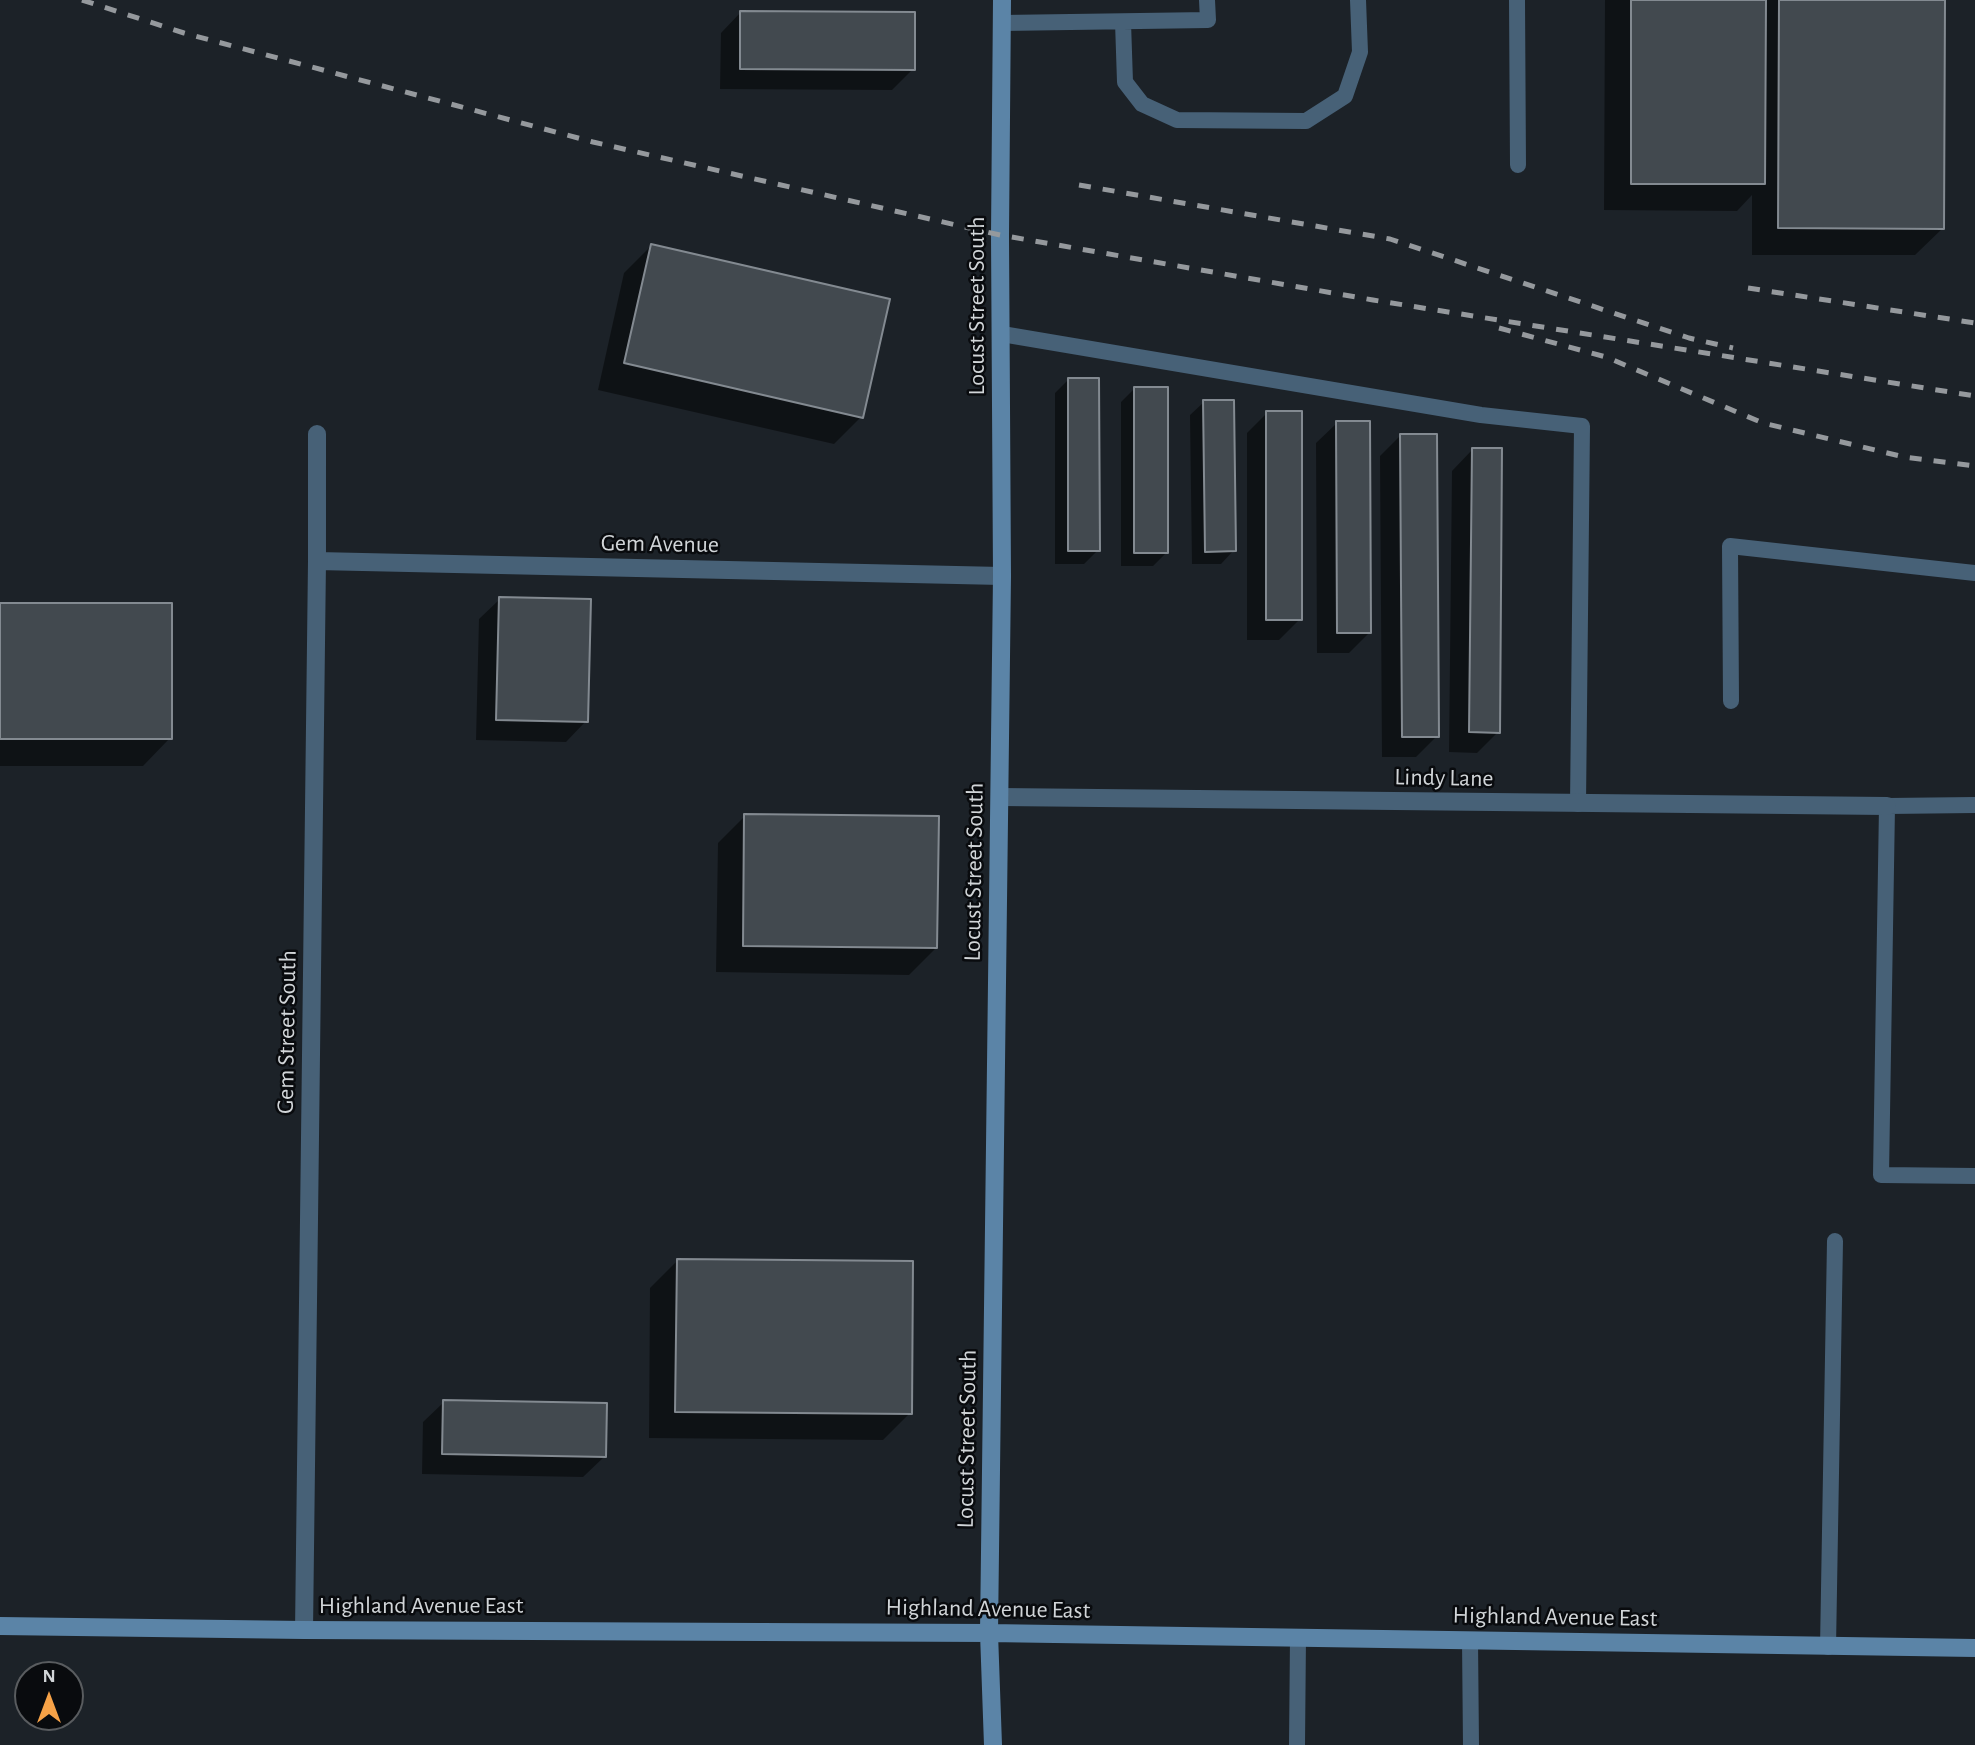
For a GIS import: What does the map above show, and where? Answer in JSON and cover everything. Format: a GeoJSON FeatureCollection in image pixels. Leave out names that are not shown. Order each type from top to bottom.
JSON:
{"type":"FeatureCollection","features":[{"type":"Feature","properties":{"kind":"street","name":"Locust Street South"},"geometry":{"type":"LineString","coordinates":[[993,1745],[989,1633],[1003,576],[1002,0]]}},
{"type":"Feature","properties":{"kind":"street","name":"Gem Street South"},"geometry":{"type":"LineString","coordinates":[[304,1630],[317,434]]}},
{"type":"Feature","properties":{"kind":"street","name":"Gem Avenue"},"geometry":{"type":"LineString","coordinates":[[317,561],[1003,576]]}},
{"type":"Feature","properties":{"kind":"street","name":"Lindy Lane"},"geometry":{"type":"LineString","coordinates":[[1000,797],[1887,806]]}},
{"type":"Feature","properties":{"kind":"street","name":"Highland Avenue East"},"geometry":{"type":"LineString","coordinates":[[0,1626],[989,1633],[1975,1648]]}},
{"type":"Feature","properties":{"kind":"lane"},"geometry":{"type":"LineString","coordinates":[[1002,23],[1208,20],[1207,0]]}},
{"type":"Feature","properties":{"kind":"lane"},"geometry":{"type":"LineString","coordinates":[[1123,22],[1125,82],[1142,104],[1177,120],[1306,121],[1345,96],[1360,52],[1358,0]]}},
{"type":"Feature","properties":{"kind":"lane"},"geometry":{"type":"LineString","coordinates":[[1517,0],[1518,165]]}},
{"type":"Feature","properties":{"kind":"lane"},"geometry":{"type":"LineString","coordinates":[[1002,334],[1481,415],[1582,426],[1578,804]]}},
{"type":"Feature","properties":{"kind":"lane"},"geometry":{"type":"LineString","coordinates":[[1731,701],[1730,546],[1975,573]]}},
{"type":"Feature","properties":{"kind":"lane"},"geometry":{"type":"LineString","coordinates":[[1975,805],[1887,806],[1881,1175],[1975,1176]]}},
{"type":"Feature","properties":{"kind":"lane"},"geometry":{"type":"LineString","coordinates":[[1828,1647],[1835,1241]]}},
{"type":"Feature","properties":{"kind":"lane"},"geometry":{"type":"LineString","coordinates":[[1297,1745],[1298,1637]]}},
{"type":"Feature","properties":{"kind":"lane"},"geometry":{"type":"LineString","coordinates":[[1470,1640],[1471,1745]]}},
{"type":"Feature","properties":{"kind":"building"},"geometry":{"type":"Polygon","coordinates":[[[1631,0],[1766,0],[1765,184],[1631,184],[1631,0]]]}},
{"type":"Feature","properties":{"kind":"building"},"geometry":{"type":"Polygon","coordinates":[[[1779,0],[1945,0],[1944,229],[1778,228],[1779,0]]]}},
{"type":"Feature","properties":{"kind":"building"},"geometry":{"type":"Polygon","coordinates":[[[740,11],[915,12],[915,70],[740,69],[740,11]]]}},
{"type":"Feature","properties":{"kind":"building"},"geometry":{"type":"Polygon","coordinates":[[[651,244],[890,299],[863,418],[624,363],[651,244]]]}},
{"type":"Feature","properties":{"kind":"building"},"geometry":{"type":"Polygon","coordinates":[[[1068,378],[1099,378],[1100,551],[1068,551],[1068,378]]]}},
{"type":"Feature","properties":{"kind":"building"},"geometry":{"type":"Polygon","coordinates":[[[1134,387],[1168,387],[1168,553],[1134,553],[1134,387]]]}},
{"type":"Feature","properties":{"kind":"building"},"geometry":{"type":"Polygon","coordinates":[[[1203,400],[1234,400],[1236,551],[1205,552],[1203,400]]]}},
{"type":"Feature","properties":{"kind":"building"},"geometry":{"type":"Polygon","coordinates":[[[1266,411],[1302,411],[1302,620],[1266,620],[1266,411]]]}},
{"type":"Feature","properties":{"kind":"building"},"geometry":{"type":"Polygon","coordinates":[[[1336,421],[1370,421],[1371,633],[1337,633],[1336,421]]]}},
{"type":"Feature","properties":{"kind":"building"},"geometry":{"type":"Polygon","coordinates":[[[1400,434],[1437,434],[1439,737],[1402,737],[1400,434]]]}},
{"type":"Feature","properties":{"kind":"building"},"geometry":{"type":"Polygon","coordinates":[[[1472,448],[1502,448],[1500,733],[1469,732],[1472,448]]]}},
{"type":"Feature","properties":{"kind":"building"},"geometry":{"type":"Polygon","coordinates":[[[499,597],[591,599],[588,722],[496,720],[499,597]]]}},
{"type":"Feature","properties":{"kind":"building"},"geometry":{"type":"Polygon","coordinates":[[[0,603],[172,603],[172,739],[0,739],[0,603]]]}},
{"type":"Feature","properties":{"kind":"building"},"geometry":{"type":"Polygon","coordinates":[[[744,814],[939,816],[937,948],[743,946],[744,814]]]}},
{"type":"Feature","properties":{"kind":"building"},"geometry":{"type":"Polygon","coordinates":[[[677,1259],[913,1261],[912,1414],[675,1412],[677,1259]]]}},
{"type":"Feature","properties":{"kind":"building"},"geometry":{"type":"Polygon","coordinates":[[[443,1400],[607,1403],[606,1457],[442,1454],[443,1400]]]}},
{"type":"Feature","properties":{"kind":"railway"},"geometry":{"type":"LineString","coordinates":[[82,0],[184,33],[593,142],[1000,235],[1373,300],[1975,396]]}},
{"type":"Feature","properties":{"kind":"railway"},"geometry":{"type":"LineString","coordinates":[[1079,185],[1390,239],[1689,338],[1733,348]]}},
{"type":"Feature","properties":{"kind":"railway"},"geometry":{"type":"LineString","coordinates":[[1748,288],[1975,323]]}},
{"type":"Feature","properties":{"kind":"railway"},"geometry":{"type":"LineString","coordinates":[[1499,328],[1606,357],[1763,423],[1904,457],[1975,466]]}}]}
